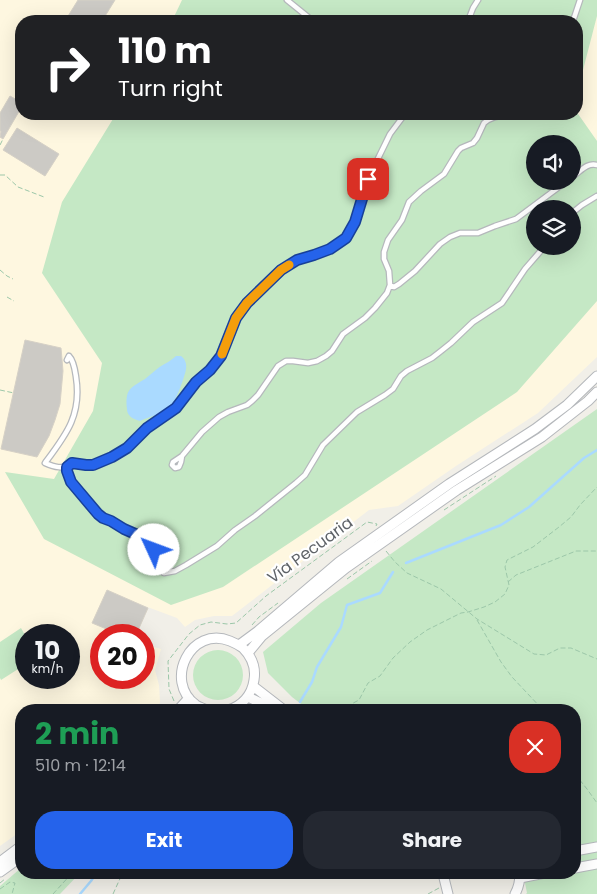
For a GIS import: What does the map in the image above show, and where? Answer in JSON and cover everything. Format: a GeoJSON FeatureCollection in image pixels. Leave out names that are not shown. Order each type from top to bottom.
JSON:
{"type":"FeatureCollection","features":[{"type":"Feature","properties":{"kind":"street"},"geometry":{"type":"LineString","coordinates":[[248,653],[262,636],[346,568],[377,540],[449,484],[535,429],[567,405],[597,376]]}},
{"type":"Feature","properties":{"kind":"street"},"geometry":{"type":"LineString","coordinates":[[239,645],[339,562],[542,437],[597,392]]}},
{"type":"Feature","properties":{"kind":"street"},"geometry":{"type":"LineString","coordinates":[[191,704],[184,688],[181,673],[185,658],[197,644],[210,639],[224,638],[239,645],[248,653],[255,674],[253,686],[248,697],[240,704]]}},
{"type":"Feature","properties":{"kind":"street"},"geometry":{"type":"LineString","coordinates":[[253,686],[276,704]]}},
{"type":"Feature","properties":{"kind":"street"},"geometry":{"type":"LineString","coordinates":[[248,697],[261,704]]}},
{"type":"Feature","properties":{"kind":"street"},"geometry":{"type":"LineString","coordinates":[[581,850],[597,847]]}},
{"type":"Feature","properties":{"kind":"street"},"geometry":{"type":"LineString","coordinates":[[0,862],[15,851]]}},
{"type":"Feature","properties":{"kind":"street"},"geometry":{"type":"LineString","coordinates":[[0,872],[15,861]]}},
{"type":"Feature","properties":{"kind":"street"},"geometry":{"type":"LineString","coordinates":[[581,867],[597,864]]}},
{"type":"Feature","properties":{"kind":"street"},"geometry":{"type":"LineString","coordinates":[[444,879],[447,894]]}},
{"type":"Feature","properties":{"kind":"street"},"geometry":{"type":"LineString","coordinates":[[515,894],[520,879]]}},
{"type":"Feature","properties":{"kind":"lane"},"geometry":{"type":"LineString","coordinates":[[287,0],[306,15]]}},
{"type":"Feature","properties":{"kind":"lane"},"geometry":{"type":"LineString","coordinates":[[470,15],[478,0]]}},
{"type":"Feature","properties":{"kind":"lane"},"geometry":{"type":"LineString","coordinates":[[575,15],[580,0]]}},
{"type":"Feature","properties":{"kind":"lane"},"geometry":{"type":"LineString","coordinates":[[67,360],[69,356],[71,357],[74,366],[78,401],[68,429],[45,463],[55,467],[67,467],[72,463],[93,465],[127,448],[147,428],[176,408],[196,382],[210,370],[221,356],[236,318],[247,303],[281,270],[297,260],[330,249],[346,238],[355,222],[368,179],[390,134],[400,120]]}},
{"type":"Feature","properties":{"kind":"lane"},"geometry":{"type":"LineString","coordinates":[[182,456],[202,432],[219,417],[247,406],[258,395],[278,366],[286,361],[293,360],[308,363],[326,356],[332,351],[343,334],[365,318],[378,304],[387,293],[390,285],[389,271],[384,258],[384,252],[388,240],[402,220],[408,202],[444,174],[458,151],[473,143],[484,123],[488,120]]}},
{"type":"Feature","properties":{"kind":"lane"},"geometry":{"type":"LineString","coordinates":[[581,170],[586,166],[597,165]]}},
{"type":"Feature","properties":{"kind":"lane"},"geometry":{"type":"LineString","coordinates":[[390,285],[399,284],[415,272],[440,244],[450,237],[460,233],[478,233],[516,219],[555,190]]}},
{"type":"Feature","properties":{"kind":"lane"},"geometry":{"type":"LineString","coordinates":[[581,206],[597,196]]}},
{"type":"Feature","properties":{"kind":"lane"},"geometry":{"type":"LineString","coordinates":[[67,467],[71,482],[98,514],[124,529],[149,540],[154,550],[157,569],[160,572],[169,573],[176,571],[217,546],[290,489],[305,475],[323,445],[357,412],[393,389],[401,376],[407,371],[432,358],[473,322],[502,302],[537,255]]}},
{"type":"Feature","properties":{"kind":"path"},"geometry":{"type":"LineString","coordinates":[[0,145],[3,139]]}},
{"type":"Feature","properties":{"kind":"path"},"geometry":{"type":"LineString","coordinates":[[0,175],[5,175],[18,187],[44,197]]}},
{"type":"Feature","properties":{"kind":"path"},"geometry":{"type":"LineString","coordinates":[[0,270],[13,279]]}},
{"type":"Feature","properties":{"kind":"path"},"geometry":{"type":"LineString","coordinates":[[7,297],[14,300]]}},
{"type":"Feature","properties":{"kind":"path"},"geometry":{"type":"LineString","coordinates":[[0,390],[14,393]]}},
{"type":"Feature","properties":{"kind":"path"},"geometry":{"type":"LineString","coordinates":[[442,511],[496,476]]}},
{"type":"Feature","properties":{"kind":"path"},"geometry":{"type":"LineString","coordinates":[[351,704],[359,700],[368,683],[380,676],[393,658],[410,642],[427,630],[461,613],[495,602],[505,594],[509,585],[505,567],[507,560],[533,547],[560,527],[597,487]]}},
{"type":"Feature","properties":{"kind":"path","name":"Vía Pecuaria"},"geometry":{"type":"LineString","coordinates":[[173,704],[169,689],[168,661],[189,634],[200,625],[210,622],[236,623],[266,596],[367,522],[377,524],[377,540],[407,573],[441,589],[477,619],[534,654],[546,655],[560,648],[570,648],[597,659]]}},
{"type":"Feature","properties":{"kind":"path"},"geometry":{"type":"LineString","coordinates":[[508,582],[516,575],[576,551],[597,550]]}},
{"type":"Feature","properties":{"kind":"path"},"geometry":{"type":"LineString","coordinates":[[345,580],[378,556]]}},
{"type":"Feature","properties":{"kind":"path"},"geometry":{"type":"LineString","coordinates":[[477,619],[501,662],[512,677],[537,704]]}},
{"type":"Feature","properties":{"kind":"path"},"geometry":{"type":"LineString","coordinates":[[581,782],[597,804]]}},
{"type":"Feature","properties":{"kind":"path"},"geometry":{"type":"LineString","coordinates":[[53,894],[67,879]]}},
{"type":"Feature","properties":{"kind":"path"},"geometry":{"type":"LineString","coordinates":[[113,894],[120,879]]}},
{"type":"Feature","properties":{"kind":"path"},"geometry":{"type":"LineString","coordinates":[[1,888],[2,882]]}},
{"type":"Feature","properties":{"kind":"path"},"geometry":{"type":"LineString","coordinates":[[1,888],[10,882],[15,883],[12,894]]}},
{"type":"Feature","properties":{"kind":"shaded area"},"geometry":{"type":"Polygon","coordinates":[[[0,0],[597,0],[597,357],[538,413],[398,506],[369,510],[232,616],[214,616],[195,620],[185,627],[177,618],[134,602],[124,624],[90,624],[90,689],[155,689],[155,670],[159,685],[160,704],[15,704],[15,835],[0,846],[0,0]]]}},
{"type":"Feature","properties":{"kind":"shaded area"},"geometry":{"type":"Polygon","coordinates":[[[155,647],[161,649],[155,670],[155,647]]]}},
{"type":"Feature","properties":{"kind":"green space"},"geometry":{"type":"Polygon","coordinates":[[[182,0],[597,0],[597,16],[583,70],[583,15],[175,15],[182,0]]]}},
{"type":"Feature","properties":{"kind":"green space"},"geometry":{"type":"Polygon","coordinates":[[[112,120],[582,120],[597,141],[597,301],[517,392],[223,587],[171,605],[44,539],[5,472],[54,479],[93,411],[102,363],[42,273],[62,202],[112,120]]]}},
{"type":"Feature","properties":{"kind":"green space"},"geometry":{"type":"Polygon","coordinates":[[[597,409],[597,894],[526,894],[524,879],[581,879],[581,704],[301,704],[268,673],[263,652],[321,603],[597,409]]]}},
{"type":"Feature","properties":{"kind":"green space"},"geometry":{"type":"Polygon","coordinates":[[[15,632],[15,671],[1,680],[0,678],[0,642],[15,632]]]}},
{"type":"Feature","properties":{"kind":"green space"},"geometry":{"type":"Polygon","coordinates":[[[213,650],[223,650],[236,657],[243,670],[243,680],[236,693],[223,700],[213,700],[204,696],[197,689],[193,680],[193,670],[197,661],[204,654],[213,650]]]}},
{"type":"Feature","properties":{"kind":"green space"},"geometry":{"type":"Polygon","coordinates":[[[15,873],[15,879],[74,879],[60,894],[0,894],[0,886],[15,873]]]}},
{"type":"Feature","properties":{"kind":"water"},"geometry":{"type":"Polygon","coordinates":[[[176,356],[182,357],[186,367],[178,394],[171,406],[140,421],[131,417],[127,411],[127,397],[130,390],[176,356]]]}},
{"type":"Feature","properties":{"kind":"building"},"geometry":{"type":"Polygon","coordinates":[[[78,0],[115,0],[106,15],[69,15],[78,0]]]}},
{"type":"Feature","properties":{"kind":"building"},"geometry":{"type":"Polygon","coordinates":[[[10,96],[15,99],[15,118],[3,139],[0,137],[0,113],[10,96]]]}},
{"type":"Feature","properties":{"kind":"building"},"geometry":{"type":"Polygon","coordinates":[[[17,128],[59,154],[45,176],[3,150],[17,128]]]}},
{"type":"Feature","properties":{"kind":"building"},"geometry":{"type":"Polygon","coordinates":[[[25,340],[61,348],[63,371],[60,404],[49,436],[37,457],[1,449],[25,340]]]}},
{"type":"Feature","properties":{"kind":"building"},"geometry":{"type":"Polygon","coordinates":[[[107,590],[148,608],[141,624],[92,623],[107,590]]]}},
{"type":"Feature","properties":{"kind":"waterway"},"geometry":{"type":"LineString","coordinates":[[406,563],[501,525],[529,507],[584,458],[597,450]]}},
{"type":"Feature","properties":{"kind":"waterway"},"geometry":{"type":"LineString","coordinates":[[300,702],[312,682],[317,667],[341,627],[347,605],[380,593],[393,572]]}},
{"type":"Feature","properties":{"kind":"waterway"},"geometry":{"type":"LineString","coordinates":[[80,894],[92,879]]}},
{"type":"Feature","properties":{"kind":"slow traffic"},"geometry":{"type":"LineString","coordinates":[[222,354],[236,318],[247,303],[281,270],[289,265]]}},
{"type":"Feature","properties":{"kind":"route"},"geometry":{"type":"LineString","coordinates":[[154,550],[149,540],[124,529],[98,514],[71,482],[67,467],[72,463],[93,465],[112,457],[127,448],[147,428],[176,408],[196,382],[210,370],[221,356],[236,318],[247,303],[281,270],[297,260],[330,249],[346,238],[355,222],[368,179]]}}]}
